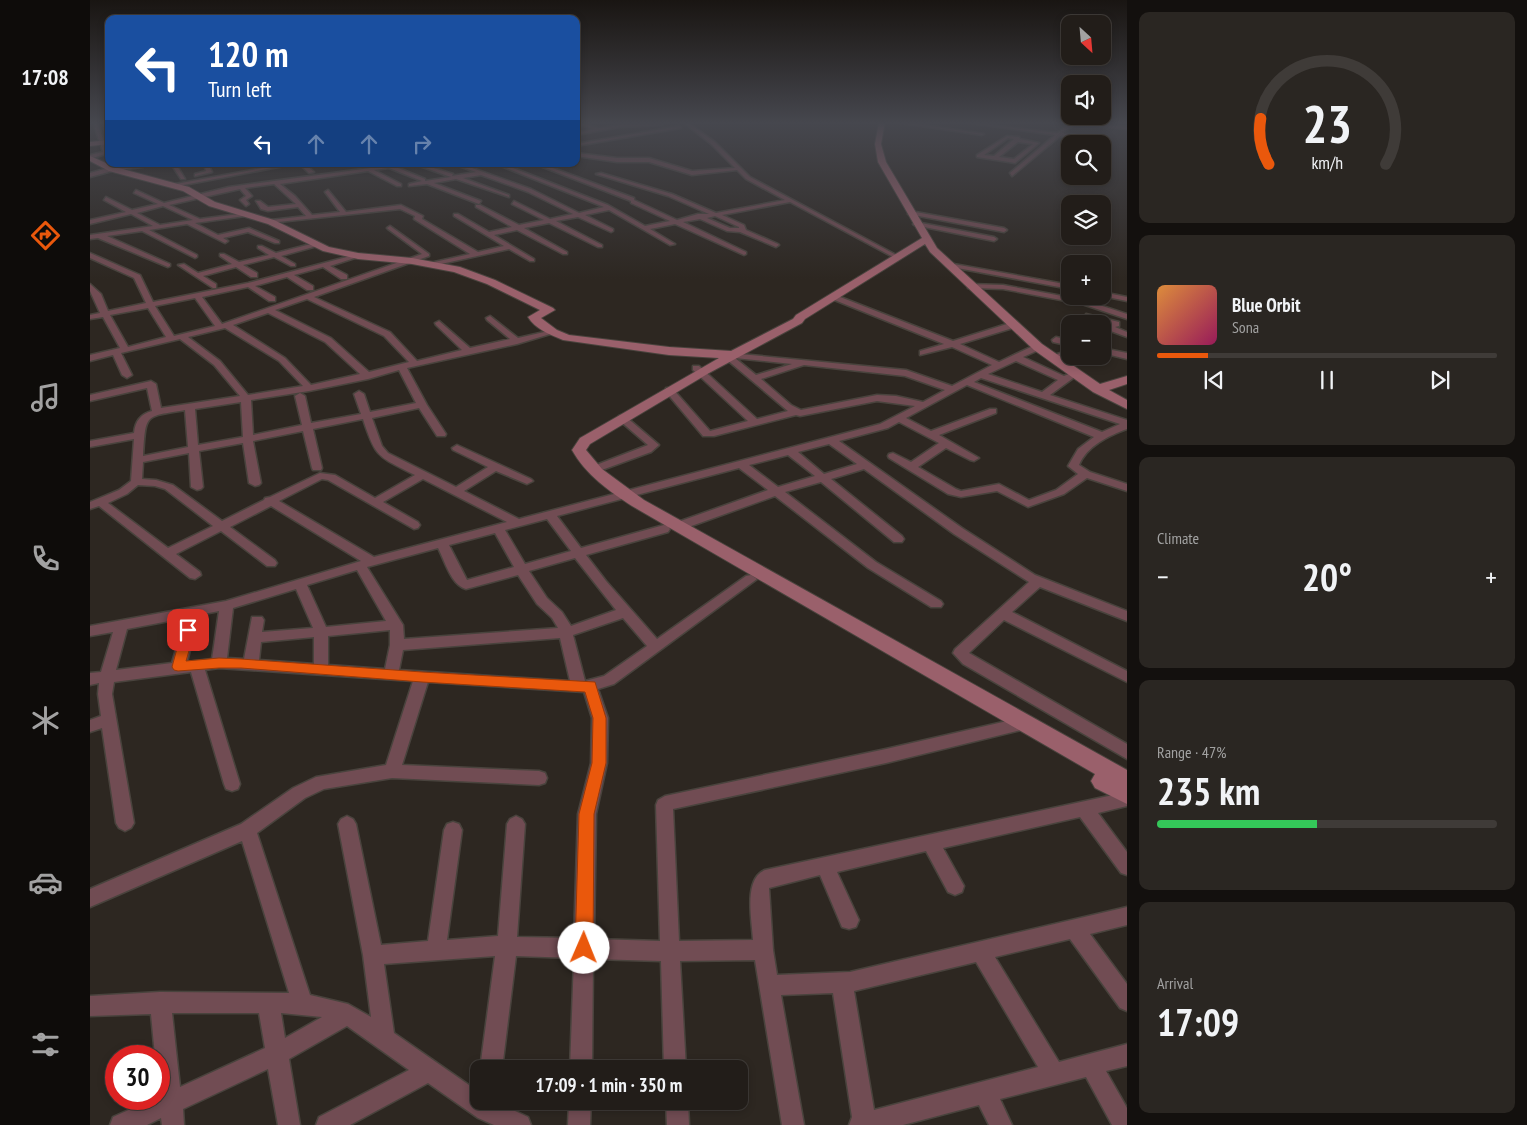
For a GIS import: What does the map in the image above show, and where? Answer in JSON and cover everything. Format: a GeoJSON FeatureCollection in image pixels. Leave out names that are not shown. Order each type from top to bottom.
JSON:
{"type":"FeatureCollection","features":[{"type":"Feature","properties":{"kind":"street"},"geometry":{"type":"LineString","coordinates":[[133,174],[190,191],[212,204],[246,209],[315,245],[336,252],[432,264],[456,269],[491,282],[547,308],[547,312],[534,318],[553,332],[576,340],[906,373],[953,390]]}},
{"type":"Feature","properties":{"kind":"street"},"geometry":{"type":"LineString","coordinates":[[181,174],[183,178]]}},
{"type":"Feature","properties":{"kind":"street"},"geometry":{"type":"LineString","coordinates":[[168,184],[198,174]]}},
{"type":"Feature","properties":{"kind":"street"},"geometry":{"type":"LineString","coordinates":[[168,184],[226,174]]}},
{"type":"Feature","properties":{"kind":"street"},"geometry":{"type":"LineString","coordinates":[[244,174],[250,181]]}},
{"type":"Feature","properties":{"kind":"street"},"geometry":{"type":"LineString","coordinates":[[90,222],[242,188],[331,174]]}},
{"type":"Feature","properties":{"kind":"street"},"geometry":{"type":"LineString","coordinates":[[381,174],[399,185]]}},
{"type":"Feature","properties":{"kind":"street"},"geometry":{"type":"LineString","coordinates":[[408,174],[479,204],[564,253]]}},
{"type":"Feature","properties":{"kind":"street"},"geometry":{"type":"LineString","coordinates":[[448,174],[507,196]]}},
{"type":"Feature","properties":{"kind":"street"},"geometry":{"type":"LineString","coordinates":[[411,185],[464,174]]}},
{"type":"Feature","properties":{"kind":"street"},"geometry":{"type":"LineString","coordinates":[[488,174],[530,191],[611,230]]}},
{"type":"Feature","properties":{"kind":"street"},"geometry":{"type":"LineString","coordinates":[[528,174],[610,208],[672,244]]}},
{"type":"Feature","properties":{"kind":"street"},"geometry":{"type":"LineString","coordinates":[[566,174],[632,200],[673,222],[744,253]]}},
{"type":"Feature","properties":{"kind":"street"},"geometry":{"type":"LineString","coordinates":[[552,184],[597,174]]}},
{"type":"Feature","properties":{"kind":"street"},"geometry":{"type":"LineString","coordinates":[[601,174],[670,195],[742,226],[744,231]]}},
{"type":"Feature","properties":{"kind":"street"},"geometry":{"type":"LineString","coordinates":[[744,174],[788,201],[897,257]]}},
{"type":"Feature","properties":{"kind":"street"},"geometry":{"type":"LineString","coordinates":[[889,174],[925,240],[1013,326],[1052,357],[1070,377]]}},
{"type":"Feature","properties":{"kind":"street"},"geometry":{"type":"LineString","coordinates":[[484,188],[532,176]]}},
{"type":"Feature","properties":{"kind":"street"},"geometry":{"type":"LineString","coordinates":[[276,183],[310,217]]}},
{"type":"Feature","properties":{"kind":"street"},"geometry":{"type":"LineString","coordinates":[[242,188],[249,196],[243,200],[246,209]]}},
{"type":"Feature","properties":{"kind":"street"},"geometry":{"type":"LineString","coordinates":[[136,192],[200,221]]}},
{"type":"Feature","properties":{"kind":"street"},"geometry":{"type":"LineString","coordinates":[[328,192],[344,213]]}},
{"type":"Feature","properties":{"kind":"street"},"geometry":{"type":"LineString","coordinates":[[106,199],[160,227]]}},
{"type":"Feature","properties":{"kind":"street"},"geometry":{"type":"LineString","coordinates":[[643,228],[751,206],[788,201]]}},
{"type":"Feature","properties":{"kind":"street"},"geometry":{"type":"LineString","coordinates":[[258,202],[268,209],[300,205]]}},
{"type":"Feature","properties":{"kind":"street"},"geometry":{"type":"LineString","coordinates":[[514,203],[600,246]]}},
{"type":"Feature","properties":{"kind":"street"},"geometry":{"type":"LineString","coordinates":[[271,222],[401,207],[476,254]]}},
{"type":"Feature","properties":{"kind":"street"},"geometry":{"type":"LineString","coordinates":[[487,234],[610,208]]}},
{"type":"Feature","properties":{"kind":"street"},"geometry":{"type":"LineString","coordinates":[[90,237],[224,217],[246,209]]}},
{"type":"Feature","properties":{"kind":"street"},"geometry":{"type":"LineString","coordinates":[[690,213],[730,230],[744,231],[776,246]]}},
{"type":"Feature","properties":{"kind":"street"},"geometry":{"type":"LineString","coordinates":[[910,213],[1004,230]]}},
{"type":"Feature","properties":{"kind":"street"},"geometry":{"type":"LineString","coordinates":[[456,215],[532,260]]}},
{"type":"Feature","properties":{"kind":"street"},"geometry":{"type":"LineString","coordinates":[[90,216],[122,233]]}},
{"type":"Feature","properties":{"kind":"street"},"geometry":{"type":"LineString","coordinates":[[224,217],[232,221]]}},
{"type":"Feature","properties":{"kind":"street"},"geometry":{"type":"LineString","coordinates":[[189,223],[229,243]]}},
{"type":"Feature","properties":{"kind":"street"},"geometry":{"type":"LineString","coordinates":[[916,224],[994,239]]}},
{"type":"Feature","properties":{"kind":"street"},"geometry":{"type":"LineString","coordinates":[[241,226],[277,242]]}},
{"type":"Feature","properties":{"kind":"street"},"geometry":{"type":"LineString","coordinates":[[90,358],[183,338],[223,326],[427,255],[390,228]]}},
{"type":"Feature","properties":{"kind":"street"},"geometry":{"type":"LineString","coordinates":[[144,230],[195,256]]}},
{"type":"Feature","properties":{"kind":"street"},"geometry":{"type":"LineString","coordinates":[[218,237],[249,230]]}},
{"type":"Feature","properties":{"kind":"street"},"geometry":{"type":"LineString","coordinates":[[713,240],[744,231]]}},
{"type":"Feature","properties":{"kind":"street"},"geometry":{"type":"LineString","coordinates":[[100,236],[168,265]]}},
{"type":"Feature","properties":{"kind":"street"},"geometry":{"type":"LineString","coordinates":[[730,247],[763,240]]}},
{"type":"Feature","properties":{"kind":"street"},"geometry":{"type":"LineString","coordinates":[[925,240],[798,318],[597,426],[570,444],[568,448],[573,459],[589,478],[751,579],[1008,728],[1127,794]]}},
{"type":"Feature","properties":{"kind":"street"},"geometry":{"type":"LineString","coordinates":[[197,275],[315,245]]}},
{"type":"Feature","properties":{"kind":"street"},"geometry":{"type":"LineString","coordinates":[[260,246],[293,264]]}},
{"type":"Feature","properties":{"kind":"street"},"geometry":{"type":"LineString","coordinates":[[432,264],[510,247]]}},
{"type":"Feature","properties":{"kind":"street"},"geometry":{"type":"LineString","coordinates":[[152,258],[183,250]]}},
{"type":"Feature","properties":{"kind":"street"},"geometry":{"type":"LineString","coordinates":[[222,256],[254,275]]}},
{"type":"Feature","properties":{"kind":"street"},"geometry":{"type":"LineString","coordinates":[[90,317],[249,285],[358,256]]}},
{"type":"Feature","properties":{"kind":"street"},"geometry":{"type":"LineString","coordinates":[[91,257],[137,277],[150,304],[172,340]]}},
{"type":"Feature","properties":{"kind":"street"},"geometry":{"type":"LineString","coordinates":[[182,265],[213,286]]}},
{"type":"Feature","properties":{"kind":"street"},"geometry":{"type":"LineString","coordinates":[[324,265],[344,276]]}},
{"type":"Feature","properties":{"kind":"street"},"geometry":{"type":"LineString","coordinates":[[288,275],[310,288]]}},
{"type":"Feature","properties":{"kind":"street"},"geometry":{"type":"LineString","coordinates":[[960,276],[1061,287]]}},
{"type":"Feature","properties":{"kind":"street"},"geometry":{"type":"LineString","coordinates":[[960,276],[994,286],[1084,302],[1127,317]]}},
{"type":"Feature","properties":{"kind":"street"},"geometry":{"type":"LineString","coordinates":[[249,285],[272,299]]}},
{"type":"Feature","properties":{"kind":"street"},"geometry":{"type":"LineString","coordinates":[[90,286],[97,294],[121,352],[126,375]]}},
{"type":"Feature","properties":{"kind":"street"},"geometry":{"type":"LineString","coordinates":[[197,295],[223,326],[279,355],[309,388]]}},
{"type":"Feature","properties":{"kind":"street"},"geometry":{"type":"LineString","coordinates":[[308,296],[387,334],[416,365]]}},
{"type":"Feature","properties":{"kind":"street"},"geometry":{"type":"LineString","coordinates":[[1111,296],[1127,299]]}},
{"type":"Feature","properties":{"kind":"street"},"geometry":{"type":"LineString","coordinates":[[835,297],[953,344],[999,365]]}},
{"type":"Feature","properties":{"kind":"street"},"geometry":{"type":"LineString","coordinates":[[268,310],[328,340],[368,376]]}},
{"type":"Feature","properties":{"kind":"street"},"geometry":{"type":"LineString","coordinates":[[490,318],[517,341]]}},
{"type":"Feature","properties":{"kind":"street"},"geometry":{"type":"LineString","coordinates":[[439,323],[469,352]]}},
{"type":"Feature","properties":{"kind":"street"},"geometry":{"type":"LineString","coordinates":[[923,353],[1013,326]]}},
{"type":"Feature","properties":{"kind":"street"},"geometry":{"type":"LineString","coordinates":[[1111,330],[1127,335]]}},
{"type":"Feature","properties":{"kind":"street"},"geometry":{"type":"LineString","coordinates":[[136,482],[139,435],[143,419],[157,412],[309,388],[403,368],[553,332]]}},
{"type":"Feature","properties":{"kind":"street"},"geometry":{"type":"LineString","coordinates":[[183,338],[217,363],[241,390],[246,399],[248,439],[255,484]]}},
{"type":"Feature","properties":{"kind":"street"},"geometry":{"type":"LineString","coordinates":[[1056,340],[1061,341]]}},
{"type":"Feature","properties":{"kind":"street"},"geometry":{"type":"LineString","coordinates":[[90,632],[227,605],[366,563],[499,530],[618,496],[884,426],[925,406],[999,365],[1038,347]]}},
{"type":"Feature","properties":{"kind":"street"},"geometry":{"type":"LineString","coordinates":[[1111,352],[1127,356]]}},
{"type":"Feature","properties":{"kind":"street"},"geometry":{"type":"LineString","coordinates":[[1052,357],[1061,354]]}},
{"type":"Feature","properties":{"kind":"street"},"geometry":{"type":"LineString","coordinates":[[728,356],[795,412]]}},
{"type":"Feature","properties":{"kind":"street"},"geometry":{"type":"LineString","coordinates":[[1015,357],[1070,377],[1098,389],[1127,405]]}},
{"type":"Feature","properties":{"kind":"street"},"geometry":{"type":"LineString","coordinates":[[754,378],[809,362]]}},
{"type":"Feature","properties":{"kind":"street"},"geometry":{"type":"LineString","coordinates":[[403,368],[422,405],[441,434]]}},
{"type":"Feature","properties":{"kind":"street"},"geometry":{"type":"LineString","coordinates":[[618,496],[582,457],[579,450],[581,445],[699,370]]}},
{"type":"Feature","properties":{"kind":"street"},"geometry":{"type":"LineString","coordinates":[[699,370],[755,422]]}},
{"type":"Feature","properties":{"kind":"street"},"geometry":{"type":"LineString","coordinates":[[980,375],[1127,424]]}},
{"type":"Feature","properties":{"kind":"street"},"geometry":{"type":"LineString","coordinates":[[1042,396],[1070,377]]}},
{"type":"Feature","properties":{"kind":"street"},"geometry":{"type":"LineString","coordinates":[[90,398],[151,380],[157,412]]}},
{"type":"Feature","properties":{"kind":"street"},"geometry":{"type":"LineString","coordinates":[[1098,389],[1127,380]]}},
{"type":"Feature","properties":{"kind":"street"},"geometry":{"type":"LineString","coordinates":[[968,382],[1102,436]]}},
{"type":"Feature","properties":{"kind":"street"},"geometry":{"type":"LineString","coordinates":[[670,390],[710,434],[795,412],[806,413],[877,398],[896,399],[925,406]]}},
{"type":"Feature","properties":{"kind":"street"},"geometry":{"type":"LineString","coordinates":[[359,394],[377,446],[384,455],[520,524]]}},
{"type":"Feature","properties":{"kind":"street"},"geometry":{"type":"LineString","coordinates":[[300,396],[317,468]]}},
{"type":"Feature","properties":{"kind":"street"},"geometry":{"type":"LineString","coordinates":[[137,460],[422,405]]}},
{"type":"Feature","properties":{"kind":"street"},"geometry":{"type":"LineString","coordinates":[[190,407],[197,487]]}},
{"type":"Feature","properties":{"kind":"street"},"geometry":{"type":"LineString","coordinates":[[930,435],[993,411]]}},
{"type":"Feature","properties":{"kind":"street"},"geometry":{"type":"LineString","coordinates":[[595,469],[647,450],[654,445],[622,418]]}},
{"type":"Feature","properties":{"kind":"street"},"geometry":{"type":"LineString","coordinates":[[900,418],[974,458]]}},
{"type":"Feature","properties":{"kind":"street"},"geometry":{"type":"LineString","coordinates":[[1127,424],[1102,436],[1086,449],[1074,462],[1073,466],[1086,474],[1127,488]]}},
{"type":"Feature","properties":{"kind":"street"},"geometry":{"type":"LineString","coordinates":[[90,444],[139,435]]}},
{"type":"Feature","properties":{"kind":"street"},"geometry":{"type":"LineString","coordinates":[[831,440],[958,531],[1037,582],[1127,616]]}},
{"type":"Feature","properties":{"kind":"street"},"geometry":{"type":"LineString","coordinates":[[911,467],[946,443]]}},
{"type":"Feature","properties":{"kind":"street"},"geometry":{"type":"LineString","coordinates":[[457,448],[528,481]]}},
{"type":"Feature","properties":{"kind":"street"},"geometry":{"type":"LineString","coordinates":[[790,451],[898,539]]}},
{"type":"Feature","properties":{"kind":"street"},"geometry":{"type":"LineString","coordinates":[[893,456],[952,492],[961,494],[999,486],[1028,504],[1060,492],[1086,474]]}},
{"type":"Feature","properties":{"kind":"street"},"geometry":{"type":"LineString","coordinates":[[741,464],[872,565],[936,604]]}},
{"type":"Feature","properties":{"kind":"street"},"geometry":{"type":"LineString","coordinates":[[442,544],[462,583],[466,585],[522,571],[671,528],[777,491],[866,465]]}},
{"type":"Feature","properties":{"kind":"street"},"geometry":{"type":"LineString","coordinates":[[456,492],[496,466]]}},
{"type":"Feature","properties":{"kind":"street"},"geometry":{"type":"LineString","coordinates":[[167,554],[312,478],[326,475],[414,525]]}},
{"type":"Feature","properties":{"kind":"street"},"geometry":{"type":"LineString","coordinates":[[375,502],[423,475]]}},
{"type":"Feature","properties":{"kind":"street"},"geometry":{"type":"LineString","coordinates":[[95,504],[123,492],[136,482],[156,483],[169,487],[271,563]]}},
{"type":"Feature","properties":{"kind":"street"},"geometry":{"type":"LineString","coordinates":[[269,500],[366,563],[396,625],[398,634],[397,645],[391,675]]}},
{"type":"Feature","properties":{"kind":"street"},"geometry":{"type":"LineString","coordinates":[[95,504],[195,575]]}},
{"type":"Feature","properties":{"kind":"street"},"geometry":{"type":"LineString","coordinates":[[550,515],[624,612],[656,647]]}},
{"type":"Feature","properties":{"kind":"street"},"geometry":{"type":"LineString","coordinates":[[671,528],[1127,781]]}},
{"type":"Feature","properties":{"kind":"street"},"geometry":{"type":"LineString","coordinates":[[499,530],[522,571],[542,601],[557,615],[564,625],[585,686],[600,718],[599,763],[587,814],[581,1060]]}},
{"type":"Feature","properties":{"kind":"street"},"geometry":{"type":"LineString","coordinates":[[90,679],[219,663],[585,686],[609,680],[751,579]]}},
{"type":"Feature","properties":{"kind":"street"},"geometry":{"type":"LineString","coordinates":[[1037,582],[963,649],[960,653],[962,657],[1127,752]]}},
{"type":"Feature","properties":{"kind":"street"},"geometry":{"type":"LineString","coordinates":[[300,583],[321,631],[321,669]]}},
{"type":"Feature","properties":{"kind":"street"},"geometry":{"type":"LineString","coordinates":[[219,663],[227,605]]}},
{"type":"Feature","properties":{"kind":"street"},"geometry":{"type":"LineString","coordinates":[[178,667],[193,612]]}},
{"type":"Feature","properties":{"kind":"street"},"geometry":{"type":"LineString","coordinates":[[397,645],[566,632],[624,612]]}},
{"type":"Feature","properties":{"kind":"street"},"geometry":{"type":"LineString","coordinates":[[1002,613],[1127,677]]}},
{"type":"Feature","properties":{"kind":"street"},"geometry":{"type":"LineString","coordinates":[[251,664],[257,620]]}},
{"type":"Feature","properties":{"kind":"street"},"geometry":{"type":"LineString","coordinates":[[255,638],[396,625]]}},
{"type":"Feature","properties":{"kind":"street"},"geometry":{"type":"LineString","coordinates":[[121,626],[107,677],[105,694],[125,823]]}},
{"type":"Feature","properties":{"kind":"street"},"geometry":{"type":"LineString","coordinates":[[196,665],[232,784]]}},
{"type":"Feature","properties":{"kind":"street"},"geometry":{"type":"LineString","coordinates":[[392,771],[422,677]]}},
{"type":"Feature","properties":{"kind":"street"},"geometry":{"type":"LineString","coordinates":[[90,726],[109,720]]}},
{"type":"Feature","properties":{"kind":"street"},"geometry":{"type":"LineString","coordinates":[[676,1060],[664,805],[671,801],[886,756],[1025,723]]}},
{"type":"Feature","properties":{"kind":"street"},"geometry":{"type":"LineString","coordinates":[[90,898],[247,830],[299,793],[322,782],[392,771],[539,778]]}},
{"type":"Feature","properties":{"kind":"street"},"geometry":{"type":"LineString","coordinates":[[793,1125],[763,950],[760,886],[765,879],[1127,799]]}},
{"type":"Feature","properties":{"kind":"street"},"geometry":{"type":"LineString","coordinates":[[1084,808],[1127,867]]}},
{"type":"Feature","properties":{"kind":"street"},"geometry":{"type":"LineString","coordinates":[[347,824],[372,955],[384,1039]]}},
{"type":"Feature","properties":{"kind":"street"},"geometry":{"type":"LineString","coordinates":[[492,1060],[507,946],[516,824]]}},
{"type":"Feature","properties":{"kind":"street"},"geometry":{"type":"LineString","coordinates":[[247,830],[302,1003]]}},
{"type":"Feature","properties":{"kind":"street"},"geometry":{"type":"LineString","coordinates":[[436,950],[453,830]]}},
{"type":"Feature","properties":{"kind":"street"},"geometry":{"type":"LineString","coordinates":[[930,842],[955,886]]}},
{"type":"Feature","properties":{"kind":"street"},"geometry":{"type":"LineString","coordinates":[[825,866],[849,920]]}},
{"type":"Feature","properties":{"kind":"street"},"geometry":{"type":"LineString","coordinates":[[768,985],[842,983],[981,952],[1127,916]]}},
{"type":"Feature","properties":{"kind":"street"},"geometry":{"type":"LineString","coordinates":[[1075,929],[1127,1001]]}},
{"type":"Feature","properties":{"kind":"street"},"geometry":{"type":"LineString","coordinates":[[372,955],[507,946],[670,951],[763,950]]}},
{"type":"Feature","properties":{"kind":"street"},"geometry":{"type":"LineString","coordinates":[[981,952],[1055,1075]]}},
{"type":"Feature","properties":{"kind":"street"},"geometry":{"type":"LineString","coordinates":[[842,983],[873,1123],[1127,1055]]}},
{"type":"Feature","properties":{"kind":"street"},"geometry":{"type":"LineString","coordinates":[[160,1002],[164,1045]]}},
{"type":"Feature","properties":{"kind":"street"},"geometry":{"type":"LineString","coordinates":[[90,1006],[160,1002],[302,1003],[328,1008],[348,1014],[430,1071],[470,1095]]}},
{"type":"Feature","properties":{"kind":"street"},"geometry":{"type":"LineString","coordinates":[[268,1003],[289,1125]]}},
{"type":"Feature","properties":{"kind":"street"},"geometry":{"type":"LineString","coordinates":[[173,1125],[170,1101],[277,1054],[348,1014]]}},
{"type":"Feature","properties":{"kind":"street"},"geometry":{"type":"LineString","coordinates":[[1091,1066],[1124,1125]]}},
{"type":"Feature","properties":{"kind":"street"},"geometry":{"type":"LineString","coordinates":[[327,1125],[430,1071]]}},
{"type":"Feature","properties":{"kind":"street"},"geometry":{"type":"LineString","coordinates":[[985,1093],[1002,1125]]}},
{"type":"Feature","properties":{"kind":"street"},"geometry":{"type":"LineString","coordinates":[[120,1125],[151,1110]]}},
{"type":"Feature","properties":{"kind":"street"},"geometry":{"type":"LineString","coordinates":[[494,1110],[520,1125]]}},
{"type":"Feature","properties":{"kind":"street"},"geometry":{"type":"LineString","coordinates":[[579,1125],[580,1110]]}},
{"type":"Feature","properties":{"kind":"street"},"geometry":{"type":"LineString","coordinates":[[677,1110],[678,1125]]}},
{"type":"Feature","properties":{"kind":"route"},"geometry":{"type":"LineString","coordinates":[[188,630],[178,667],[219,663],[241,664],[579,687],[590,686],[600,718],[599,763],[587,814],[584,948]]}}]}
